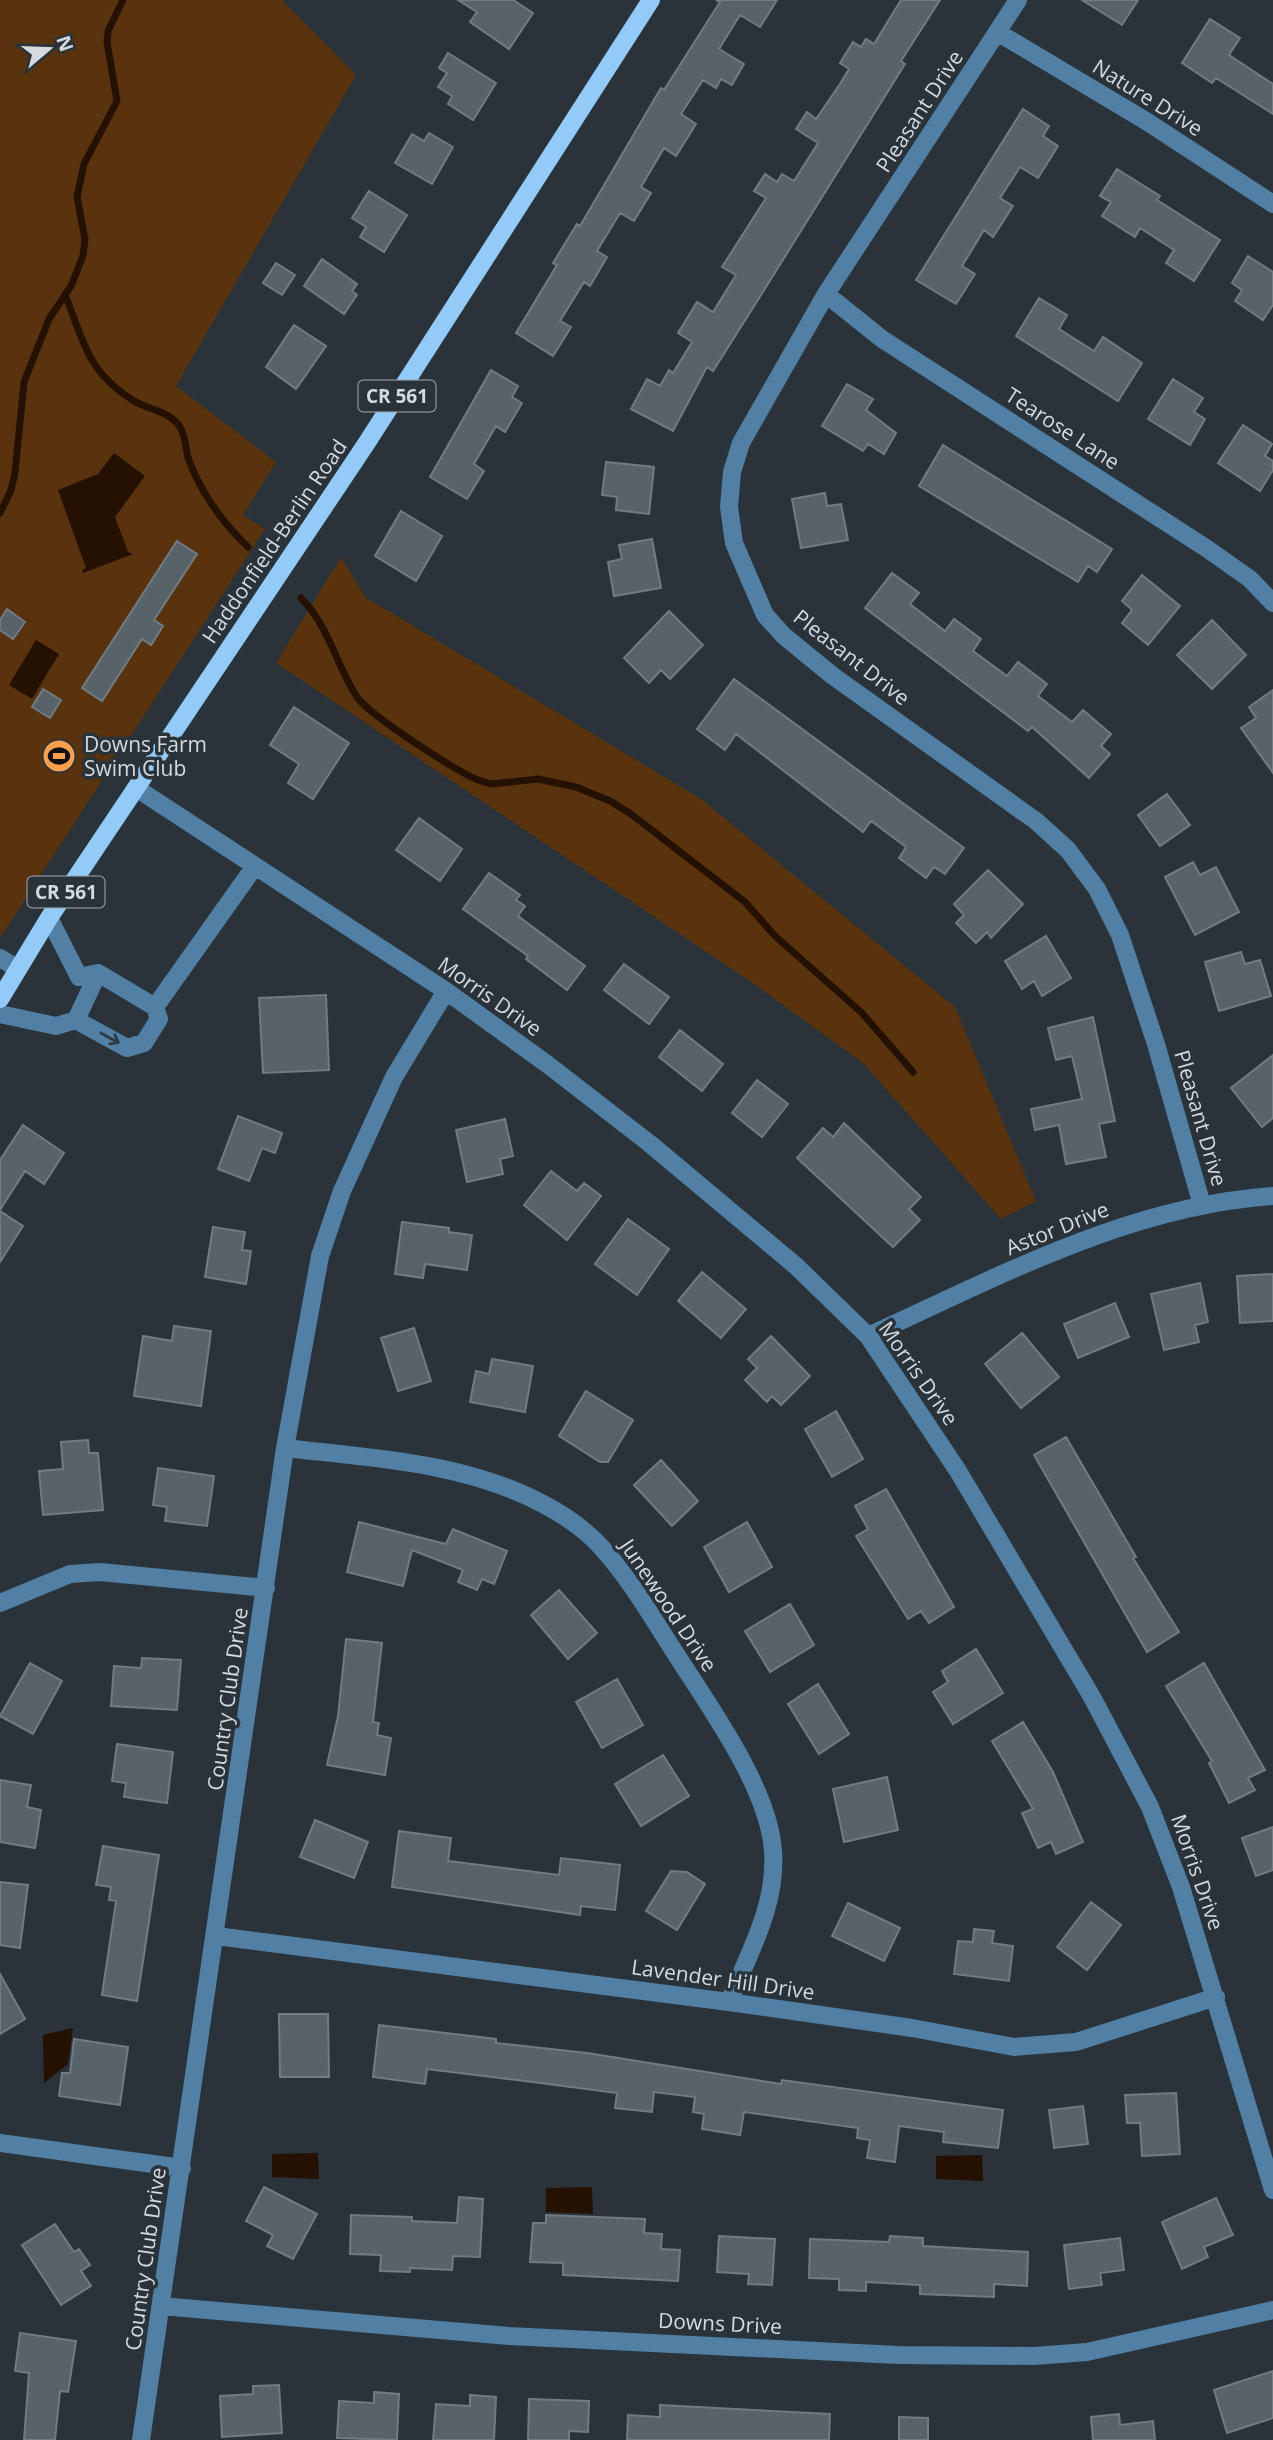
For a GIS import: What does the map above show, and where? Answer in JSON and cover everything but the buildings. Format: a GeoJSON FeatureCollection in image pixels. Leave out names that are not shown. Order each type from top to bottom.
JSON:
{"type":"FeatureCollection","features":[{"type":"Feature","properties":{"kind":"main road","name":"Haddonfield-Berlin Road"},"geometry":{"type":"LineString","coordinates":[[0,999],[49,918],[366,444],[651,0]]}},
{"type":"Feature","properties":{"kind":"street","name":"Pleasant Drive"},"geometry":{"type":"LineString","coordinates":[[1018,0],[827,294],[741,443],[732,472],[729,507],[734,543],[744,572],[765,615],[784,636],[833,676],[1036,821],[1068,850],[1097,889],[1120,935],[1156,1044],[1202,1205]]}},
{"type":"Feature","properties":{"kind":"street","name":"Nature Drive"},"geometry":{"type":"LineString","coordinates":[[997,32],[1146,121],[1273,204]]}},
{"type":"Feature","properties":{"kind":"street","name":"Tearose Lane"},"geometry":{"type":"LineString","coordinates":[[827,294],[882,339],[1206,548],[1250,579],[1273,603]]}},
{"type":"Feature","properties":{"kind":"street","name":"Morris Drive"},"geometry":{"type":"LineString","coordinates":[[136,788],[446,991],[649,1143],[796,1266],[868,1336],[958,1471],[1092,1697],[1150,1807],[1181,1887],[1273,2190]]}},
{"type":"Feature","properties":{"kind":"street"},"geometry":{"type":"LineString","coordinates":[[155,1007],[256,866]]}},
{"type":"Feature","properties":{"kind":"street"},"geometry":{"type":"LineString","coordinates":[[0,1014],[56,1026],[76,1020],[127,1048],[144,1044],[159,1019],[155,1007],[98,973],[79,976],[49,918]]}},
{"type":"Feature","properties":{"kind":"street"},"geometry":{"type":"LineString","coordinates":[[0,958],[18,969]]}},
{"type":"Feature","properties":{"kind":"street"},"geometry":{"type":"LineString","coordinates":[[76,1020],[98,973]]}},
{"type":"Feature","properties":{"kind":"street","name":"Country Club Drive"},"geometry":{"type":"LineString","coordinates":[[141,2440],[285,1448],[320,1256],[338,1204],[394,1077],[446,991]]}},
{"type":"Feature","properties":{"kind":"street","name":"Astor Drive"},"geometry":{"type":"LineString","coordinates":[[868,1336],[1050,1253],[1137,1221],[1202,1205],[1273,1196]]}},
{"type":"Feature","properties":{"kind":"street","name":"Junewood Drive"},"geometry":{"type":"LineString","coordinates":[[285,1448],[406,1462],[503,1486],[578,1524],[602,1547],[628,1580],[720,1724],[747,1772],[766,1817],[773,1848],[769,1904],[729,2002]]}},
{"type":"Feature","properties":{"kind":"street"},"geometry":{"type":"LineString","coordinates":[[0,1603],[70,1574],[100,1572],[266,1588]]}},
{"type":"Feature","properties":{"kind":"street","name":"Lavender Hill Drive"},"geometry":{"type":"LineString","coordinates":[[216,1936],[729,2002],[912,2028],[1014,2048],[1076,2042],[1216,1997]]}},
{"type":"Feature","properties":{"kind":"street"},"geometry":{"type":"LineString","coordinates":[[0,2143],[182,2168]]}},
{"type":"Feature","properties":{"kind":"street","name":"Downs Drive"},"geometry":{"type":"LineString","coordinates":[[161,2306],[509,2336],[898,2355],[1034,2356],[1087,2352],[1273,2310]]}},
{"type":"Feature","properties":{"kind":"shaded area"},"geometry":{"type":"Polygon","coordinates":[[[0,0],[282,0],[356,75],[176,386],[276,462],[243,515],[265,529],[0,938],[0,0]]]}},
{"type":"Feature","properties":{"kind":"shaded area"},"geometry":{"type":"Polygon","coordinates":[[[114,453],[145,476],[115,517],[128,552],[133,554],[83,573],[82,570],[86,568],[58,490],[98,474],[114,453]]]}},
{"type":"Feature","properties":{"kind":"shaded area"},"geometry":{"type":"Polygon","coordinates":[[[341,557],[365,597],[701,799],[955,1007],[1036,1201],[1001,1219],[863,1063],[747,979],[276,663],[341,557]]]}},
{"type":"Feature","properties":{"kind":"shaded area"},"geometry":{"type":"Polygon","coordinates":[[[36,640],[59,654],[32,699],[9,685],[36,640]]]}},
{"type":"Feature","properties":{"kind":"shaded area"},"geometry":{"type":"Polygon","coordinates":[[[73,2028],[68,2064],[44,2083],[43,2035],[73,2028]]]}},
{"type":"Feature","properties":{"kind":"shaded area"},"geometry":{"type":"Polygon","coordinates":[[[318,2153],[319,2179],[272,2177],[272,2154],[318,2153]]]}},
{"type":"Feature","properties":{"kind":"shaded area"},"geometry":{"type":"Polygon","coordinates":[[[982,2155],[983,2181],[936,2179],[936,2156],[982,2155]]]}},
{"type":"Feature","properties":{"kind":"shaded area"},"geometry":{"type":"Polygon","coordinates":[[[592,2187],[593,2214],[546,2212],[546,2188],[592,2187]]]}},
{"type":"Feature","properties":{"kind":"waterway"},"geometry":{"type":"LineString","coordinates":[[0,513],[11,490],[15,473],[24,382],[49,319],[71,286],[83,256],[85,239],[77,197],[84,164],[117,101],[107,42],[108,31],[123,0]]}},
{"type":"Feature","properties":{"kind":"waterway"},"geometry":{"type":"LineString","coordinates":[[65,295],[96,367],[118,390],[176,422],[185,441],[188,459],[207,498],[248,547]]}},
{"type":"Feature","properties":{"kind":"waterway"},"geometry":{"type":"LineString","coordinates":[[301,598],[319,621],[357,697],[378,716],[433,755],[478,780],[491,784],[538,779],[576,787],[610,801],[631,814],[745,902],[775,936],[862,1013],[913,1072]]}},
{"type":"Feature","properties":{"kind":"place","name":"Downs Farm Swim Club"},"geometry":{"type":"Point","coordinates":[59,756]}}]}
